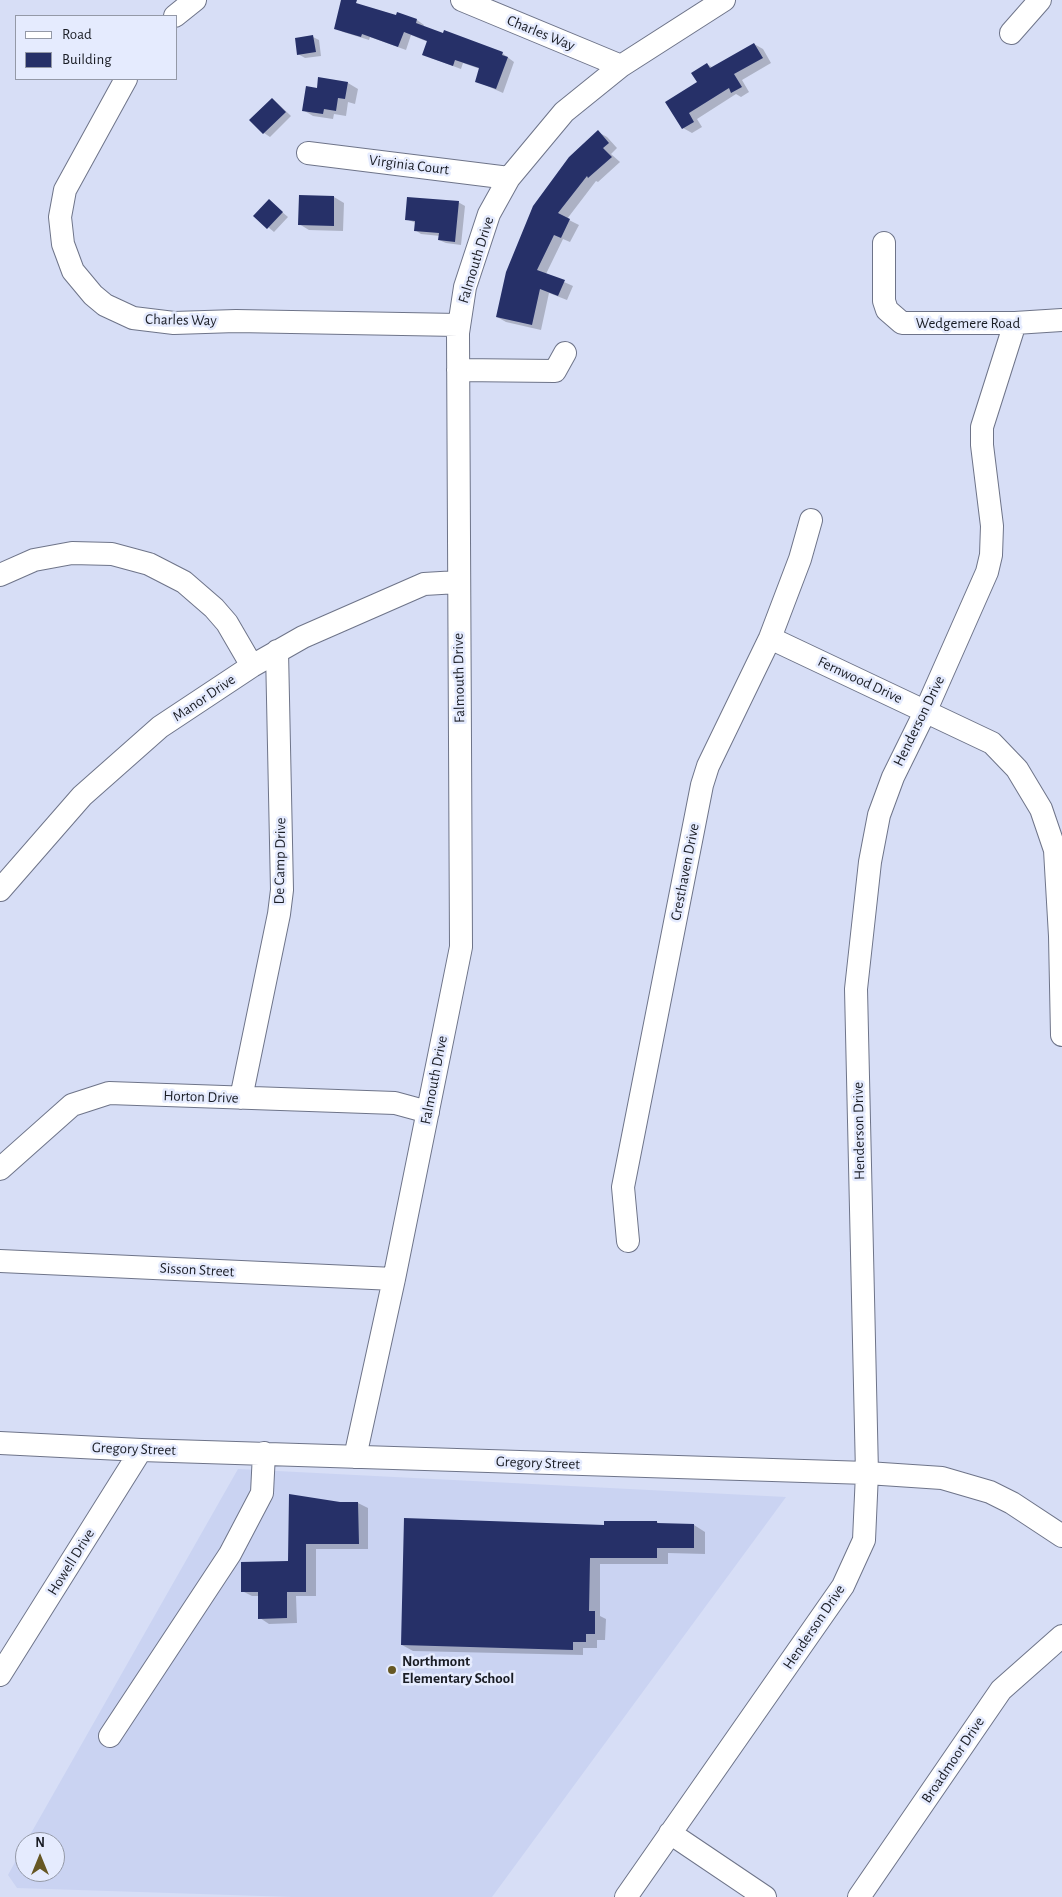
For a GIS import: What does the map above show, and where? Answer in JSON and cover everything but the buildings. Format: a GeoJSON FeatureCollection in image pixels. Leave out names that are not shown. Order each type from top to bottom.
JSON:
{"type":"FeatureCollection","features":[{"type":"Feature","properties":{"kind":"street"},"geometry":{"type":"LineString","coordinates":[[176,15],[195,0]]}},
{"type":"Feature","properties":{"kind":"street","name":"Charles Way"},"geometry":{"type":"LineString","coordinates":[[462,0],[620,66]]}},
{"type":"Feature","properties":{"kind":"street","name":"Falmouth Drive"},"geometry":{"type":"LineString","coordinates":[[355,1457],[394,1279],[461,947],[458,325],[465,287],[489,214],[509,178],[564,112],[620,66],[724,0]]}},
{"type":"Feature","properties":{"kind":"street"},"geometry":{"type":"LineString","coordinates":[[1011,33],[1040,0]]}},
{"type":"Feature","properties":{"kind":"street","name":"Charles Way"},"geometry":{"type":"LineString","coordinates":[[125,80],[65,190],[60,217],[63,244],[73,271],[82,284],[105,305],[133,318],[174,323],[236,321],[458,325]]}},
{"type":"Feature","properties":{"kind":"street","name":"Virginia Court"},"geometry":{"type":"LineString","coordinates":[[308,153],[509,178]]}},
{"type":"Feature","properties":{"kind":"street","name":"Wedgemere Road"},"geometry":{"type":"LineString","coordinates":[[884,243],[884,301],[887,310],[902,323],[1015,323],[1062,320]]}},
{"type":"Feature","properties":{"kind":"street","name":"Henderson Drive"},"geometry":{"type":"LineString","coordinates":[[626,1897],[843,1586],[864,1540],[867,1474],[856,989],[870,862],[880,815],[893,777],[926,710],[987,572],[991,555],[992,526],[982,445],[982,427],[1015,323]]}},
{"type":"Feature","properties":{"kind":"street"},"geometry":{"type":"LineString","coordinates":[[458,370],[555,371],[565,353]]}},
{"type":"Feature","properties":{"kind":"street","name":"Cresthaven Drive"},"geometry":{"type":"LineString","coordinates":[[628,1241],[623,1187],[702,785],[708,766],[770,638],[800,559],[811,520]]}},
{"type":"Feature","properties":{"kind":"street"},"geometry":{"type":"LineString","coordinates":[[0,575],[34,560],[72,553],[112,554],[150,564],[184,582],[214,608],[227,623],[252,666]]}},
{"type":"Feature","properties":{"kind":"street","name":"Manor Drive"},"geometry":{"type":"LineString","coordinates":[[0,890],[82,796],[160,727],[277,651],[338,621],[424,584],[458,582]]}},
{"type":"Feature","properties":{"kind":"street","name":"Fernwood Drive"},"geometry":{"type":"LineString","coordinates":[[770,638],[926,710],[992,743],[1017,769],[1041,809],[1052,840],[1056,860],[1062,1035]]}},
{"type":"Feature","properties":{"kind":"street","name":"De Camp Drive"},"geometry":{"type":"LineString","coordinates":[[242,1098],[279,914],[282,890],[277,651]]}},
{"type":"Feature","properties":{"kind":"street","name":"Horton Drive"},"geometry":{"type":"LineString","coordinates":[[0,1169],[72,1105],[96,1095],[108,1093],[395,1103],[428,1112]]}},
{"type":"Feature","properties":{"kind":"street","name":"Sisson Street"},"geometry":{"type":"LineString","coordinates":[[0,1261],[394,1279]]}},
{"type":"Feature","properties":{"kind":"street","name":"Gregory Street"},"geometry":{"type":"LineString","coordinates":[[0,1443],[141,1450],[942,1478],[966,1484],[1012,1503],[1062,1536]]}},
{"type":"Feature","properties":{"kind":"street","name":"Howell Drive"},"geometry":{"type":"LineString","coordinates":[[0,1675],[141,1450]]}},
{"type":"Feature","properties":{"kind":"street"},"geometry":{"type":"LineString","coordinates":[[110,1736],[230,1554],[262,1493],[264,1453]]}},
{"type":"Feature","properties":{"kind":"street","name":"Broadmoor Drive"},"geometry":{"type":"LineString","coordinates":[[859,1897],[1000,1690],[1062,1636]]}},
{"type":"Feature","properties":{"kind":"street"},"geometry":{"type":"LineString","coordinates":[[670,1833],[765,1897]]}},
{"type":"Feature","properties":{"kind":"shaded area","name":"Northmont Elementary School"},"geometry":{"type":"Polygon","coordinates":[[[238,1469],[786,1497],[492,1897],[292,1897],[17,1888],[8,1875],[15,1862],[15,1882],[65,1882],[65,1832],[32,1832],[238,1469]]]}},
{"type":"Feature","properties":{"kind":"place","name":"Northmont Elementary School"},"geometry":{"type":"Point","coordinates":[392,1670]}}]}
